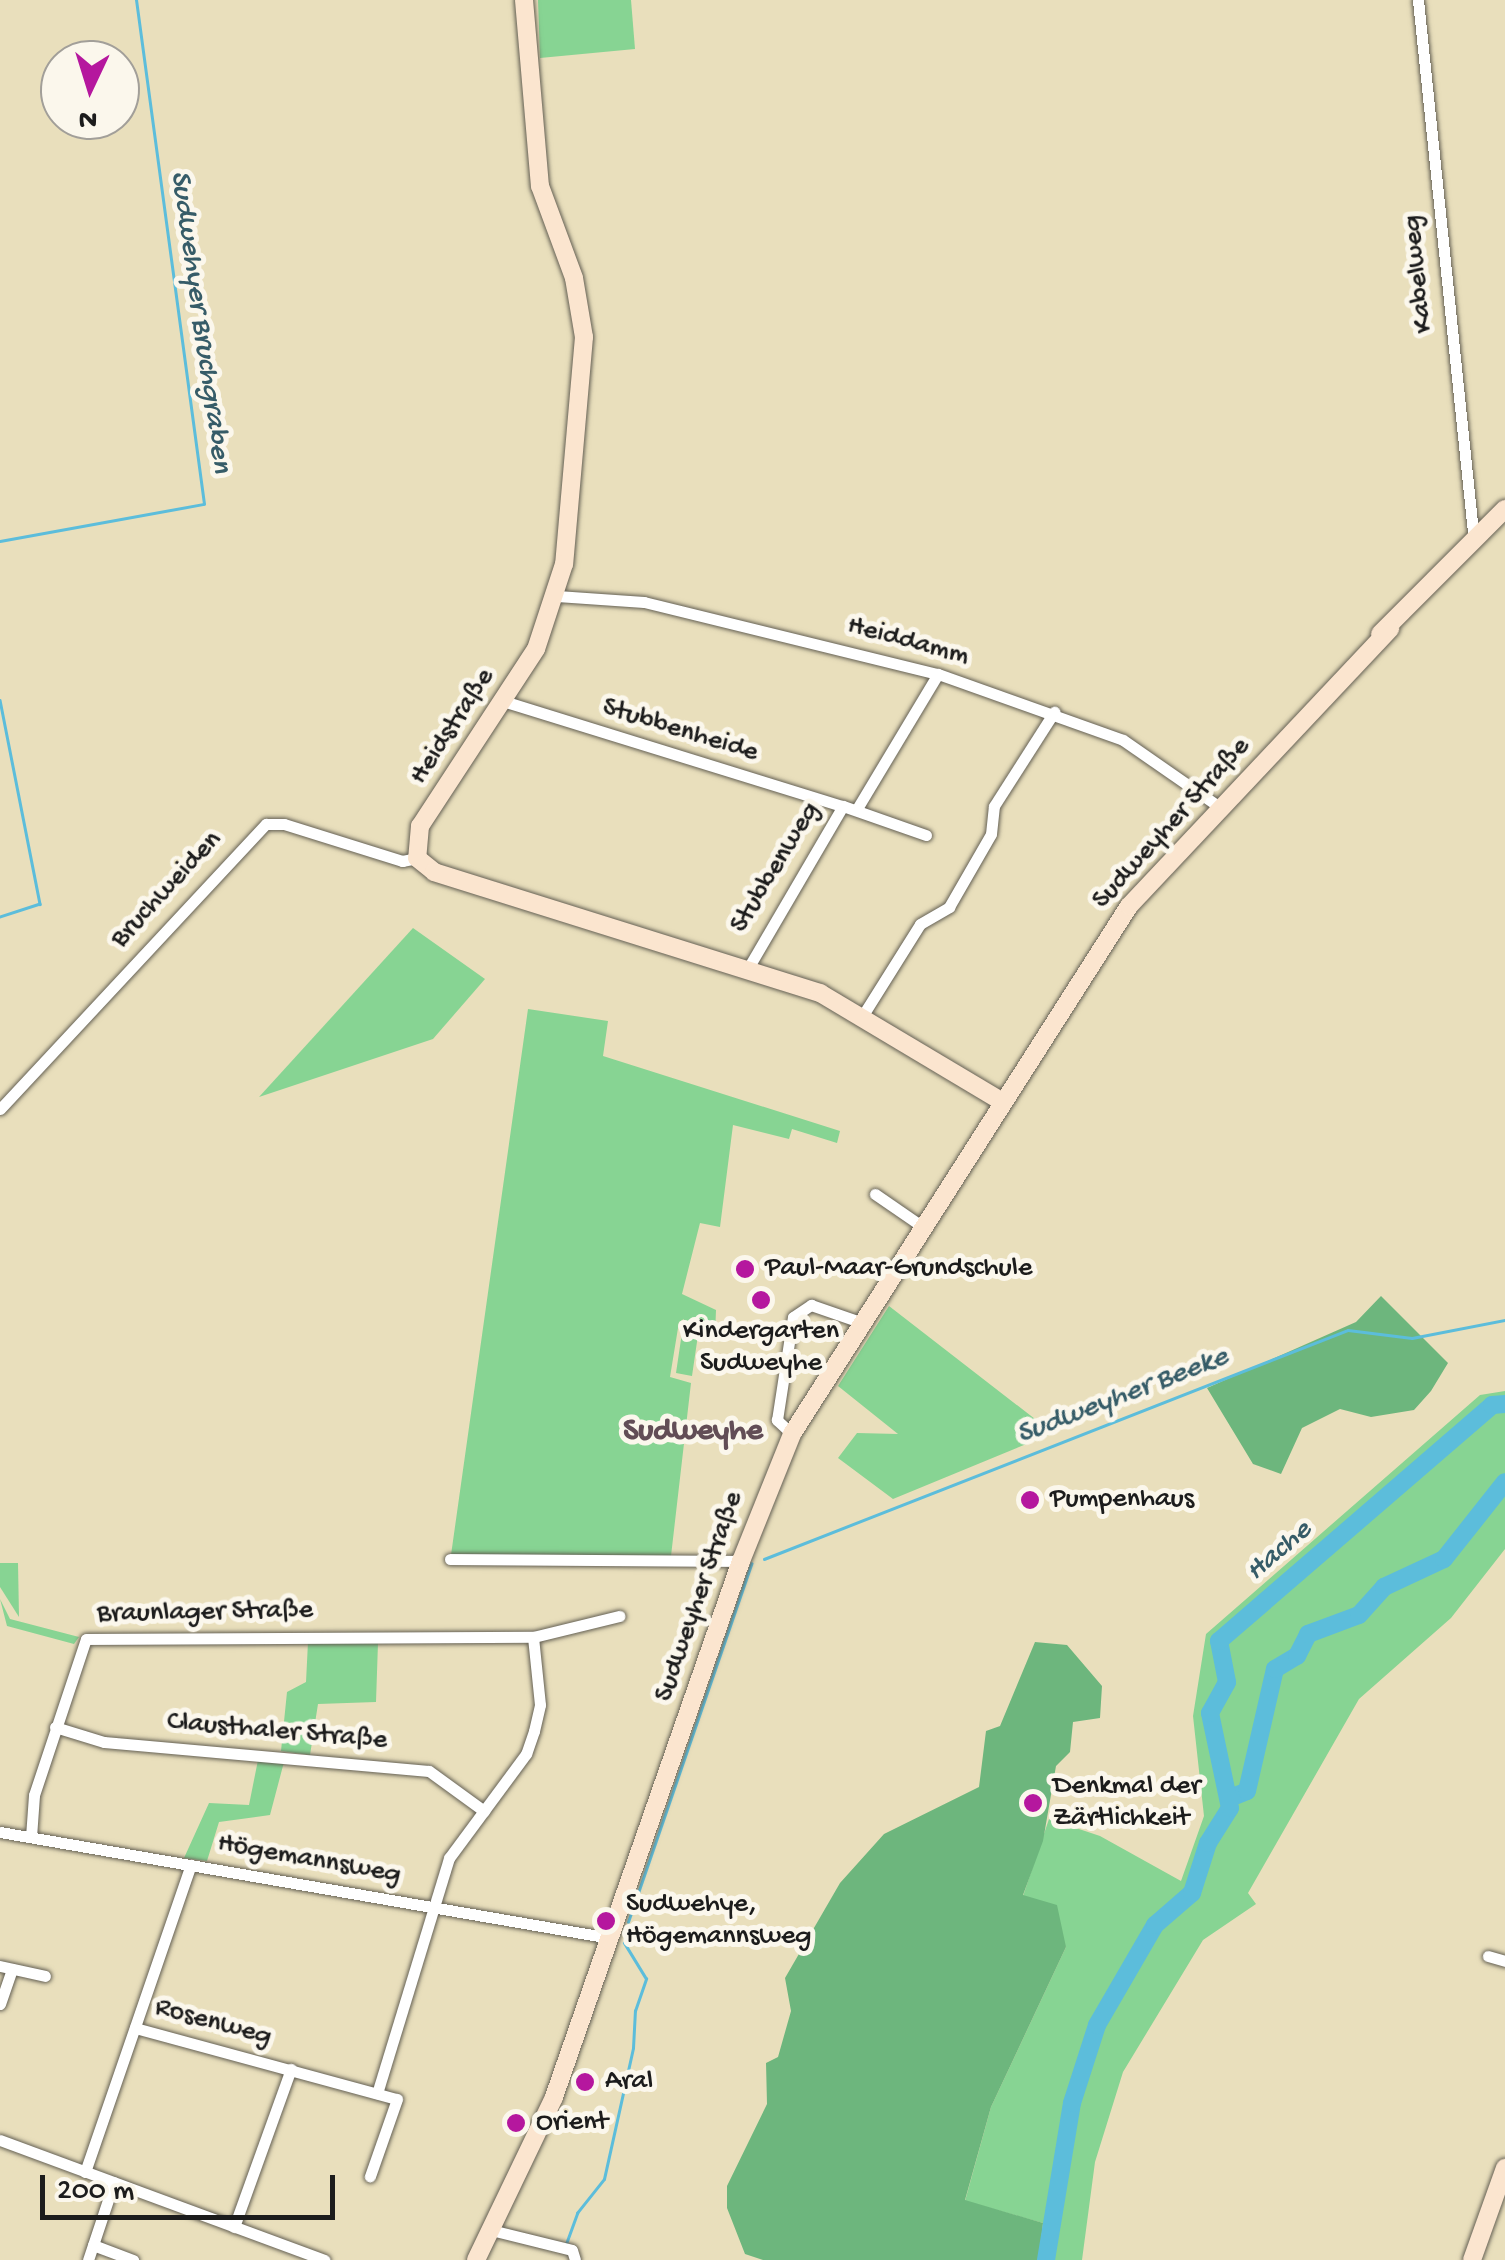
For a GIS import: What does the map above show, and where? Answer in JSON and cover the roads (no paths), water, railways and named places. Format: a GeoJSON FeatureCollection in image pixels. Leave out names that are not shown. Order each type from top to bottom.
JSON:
{"type":"FeatureCollection","features":[{"type":"Feature","properties":{"kind":"main road","name":"Heidstraße"},"geometry":{"type":"LineString","coordinates":[[417,858],[420,826],[536,649],[557,596],[585,352],[574,278],[540,186],[524,0]]}},
{"type":"Feature","properties":{"kind":"main road","name":"Sudweyher Straße"},"geometry":{"type":"LineString","coordinates":[[476,2260],[554,2097],[741,1561],[792,1434],[1129,906],[1505,509]]}},
{"type":"Feature","properties":{"kind":"main road"},"geometry":{"type":"LineString","coordinates":[[417,858],[434,872],[820,993],[863,1015],[1003,1102]]}},
{"type":"Feature","properties":{"kind":"main road"},"geometry":{"type":"LineString","coordinates":[[1472,2260],[1505,2168]]}},
{"type":"Feature","properties":{"kind":"street","name":"Kabelweg"},"geometry":{"type":"LineString","coordinates":[[1418,0],[1474,542]]}},
{"type":"Feature","properties":{"kind":"street","name":"Heiddamm"},"geometry":{"type":"LineString","coordinates":[[557,596],[644,602],[938,674],[1054,712],[1137,748],[1221,808]]}},
{"type":"Feature","properties":{"kind":"street","name":"Stubbenweg"},"geometry":{"type":"LineString","coordinates":[[858,807],[938,674]]}},
{"type":"Feature","properties":{"kind":"street","name":"Stubbenheide"},"geometry":{"type":"LineString","coordinates":[[503,701],[843,806]]}},
{"type":"Feature","properties":{"kind":"street"},"geometry":{"type":"LineString","coordinates":[[863,1015],[920,924],[948,907],[991,834],[994,806],[1054,712]]}},
{"type":"Feature","properties":{"kind":"street","name":"Stubbenweg"},"geometry":{"type":"LineString","coordinates":[[748,970],[843,806],[858,807],[926,835]]}},
{"type":"Feature","properties":{"kind":"street","name":"Bruchweiden"},"geometry":{"type":"LineString","coordinates":[[0,1109],[266,824],[284,824],[402,861],[417,858]]}},
{"type":"Feature","properties":{"kind":"street"},"geometry":{"type":"LineString","coordinates":[[875,1194],[923,1227]]}},
{"type":"Feature","properties":{"kind":"street"},"geometry":{"type":"LineString","coordinates":[[792,1434],[777,1420],[792,1318],[811,1305],[863,1323]]}},
{"type":"Feature","properties":{"kind":"street"},"geometry":{"type":"LineString","coordinates":[[450,1559],[741,1561]]}},
{"type":"Feature","properties":{"kind":"street","name":"Braunlager Straße"},"geometry":{"type":"LineString","coordinates":[[31,1837],[34,1795],[81,1643],[92,1636],[533,1637],[619,1616]]}},
{"type":"Feature","properties":{"kind":"street"},"geometry":{"type":"LineString","coordinates":[[377,2093],[438,1908],[449,1858],[526,1754],[534,1732],[540,1706],[533,1637]]}},
{"type":"Feature","properties":{"kind":"street","name":"Clausthaler Straße"},"geometry":{"type":"LineString","coordinates":[[55,1727],[104,1742],[429,1771],[484,1811]]}},
{"type":"Feature","properties":{"kind":"street","name":"Högemannsweg"},"geometry":{"type":"LineString","coordinates":[[0,1832],[610,1938]]}},
{"type":"Feature","properties":{"kind":"street"},"geometry":{"type":"LineString","coordinates":[[85,2172],[191,1865]]}},
{"type":"Feature","properties":{"kind":"street"},"geometry":{"type":"LineString","coordinates":[[1488,1956],[1505,1961]]}},
{"type":"Feature","properties":{"kind":"street"},"geometry":{"type":"LineString","coordinates":[[0,2004],[6,1968],[45,1976]]}},
{"type":"Feature","properties":{"kind":"street","name":"Rosenweg"},"geometry":{"type":"LineString","coordinates":[[134,2028],[291,2069],[234,2227]]}},
{"type":"Feature","properties":{"kind":"street"},"geometry":{"type":"LineString","coordinates":[[291,2069],[377,2093],[400,2106],[370,2176]]}},
{"type":"Feature","properties":{"kind":"street"},"geometry":{"type":"LineString","coordinates":[[0,2140],[324,2260]]}},
{"type":"Feature","properties":{"kind":"street"},"geometry":{"type":"LineString","coordinates":[[88,2260],[114,2182]]}},
{"type":"Feature","properties":{"kind":"street"},"geometry":{"type":"LineString","coordinates":[[491,2230],[572,2250],[575,2260]]}},
{"type":"Feature","properties":{"kind":"street"},"geometry":{"type":"LineString","coordinates":[[93,2245],[133,2260]]}},
{"type":"Feature","properties":{"kind":"waterway","name":"Sudwehyer Bruchgraben"},"geometry":{"type":"LineString","coordinates":[[0,541],[204,504],[136,0]]}},
{"type":"Feature","properties":{"kind":"waterway","name":"Sudwehyer Bruchgraben"},"geometry":{"type":"LineString","coordinates":[[0,700],[40,904],[0,917]]}},
{"type":"Feature","properties":{"kind":"waterway","name":"Sudweyher Beeke"},"geometry":{"type":"LineString","coordinates":[[764,1559],[1348,1330],[1412,1338],[1505,1320]]}},
{"type":"Feature","properties":{"kind":"waterway","name":"Hache"},"geometry":{"type":"LineString","coordinates":[[1046,2260],[1072,2103],[1097,2025],[1155,1925],[1192,1893],[1208,1843],[1230,1808],[1210,1713],[1227,1682],[1219,1641],[1492,1405],[1505,1404]]}},
{"type":"Feature","properties":{"kind":"waterway","name":"Hache"},"geometry":{"type":"LineString","coordinates":[[1230,1798],[1247,1791],[1275,1669],[1297,1656],[1308,1634],[1359,1615],[1384,1587],[1444,1559],[1505,1482]]}},
{"type":"Feature","properties":{"kind":"waterway","name":"Sudweyher Beeke"},"geometry":{"type":"LineString","coordinates":[[628,1922],[751,1564]]}},
{"type":"Feature","properties":{"kind":"waterway","name":"Sudweyher Beeke"},"geometry":{"type":"LineString","coordinates":[[566,2244],[577,2213],[604,2179],[633,2048],[635,2011],[646,1979],[624,1943]]}},
{"type":"Feature","properties":{"kind":"place","name":"Paul-Maar-Grundschule"},"geometry":{"type":"Point","coordinates":[745,1269]}},
{"type":"Feature","properties":{"kind":"place","name":"Kindergarten Sudweyhe"},"geometry":{"type":"Point","coordinates":[761,1300]}},
{"type":"Feature","properties":{"kind":"place","name":"Pumpenhaus"},"geometry":{"type":"Point","coordinates":[1030,1500]}},
{"type":"Feature","properties":{"kind":"place","name":"Denkmal der Zärtlichkeit"},"geometry":{"type":"Point","coordinates":[1033,1803]}},
{"type":"Feature","properties":{"kind":"place","name":"Sudwehye, Högemannsweg"},"geometry":{"type":"Point","coordinates":[606,1921]}},
{"type":"Feature","properties":{"kind":"place","name":"Aral"},"geometry":{"type":"Point","coordinates":[585,2082]}},
{"type":"Feature","properties":{"kind":"place","name":"Orient"},"geometry":{"type":"Point","coordinates":[516,2123]}},
{"type":"Feature","properties":{"kind":"district","name":"Sudweyhe"},"geometry":{"type":"Point","coordinates":[693,1432]}}]}
